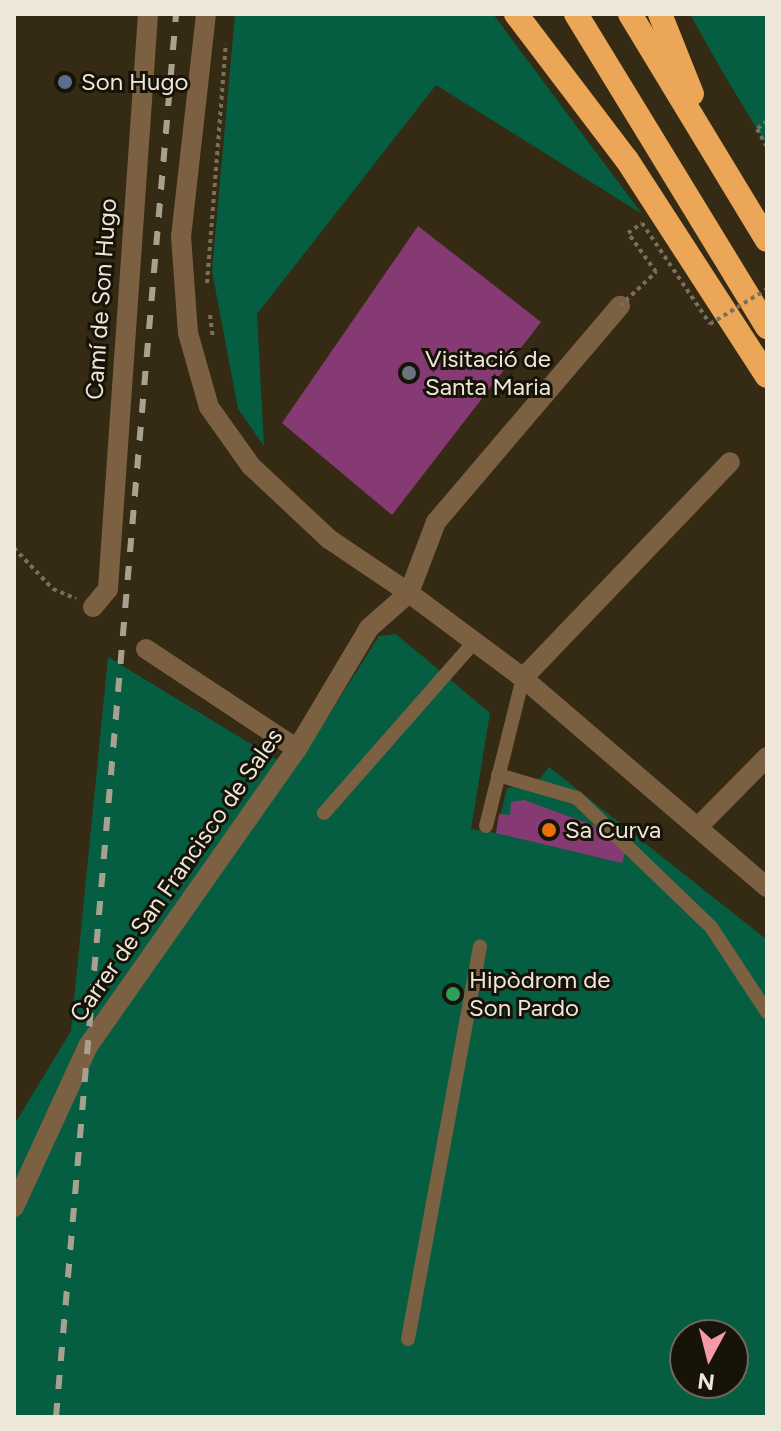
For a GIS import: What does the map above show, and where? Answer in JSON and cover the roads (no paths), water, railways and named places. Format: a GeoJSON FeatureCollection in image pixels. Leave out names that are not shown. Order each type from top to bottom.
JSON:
{"type":"FeatureCollection","features":[{"type":"Feature","properties":{"kind":"highway"},"geometry":{"type":"LineString","coordinates":[[516,14],[627,160],[767,376]]}},
{"type":"Feature","properties":{"kind":"highway"},"geometry":{"type":"LineString","coordinates":[[576,14],[767,327]]}},
{"type":"Feature","properties":{"kind":"highway"},"geometry":{"type":"LineString","coordinates":[[630,14],[767,240]]}},
{"type":"Feature","properties":{"kind":"highway"},"geometry":{"type":"LineString","coordinates":[[660,14],[716,156]]}},
{"type":"Feature","properties":{"kind":"street","name":"Camí de Son Hugo"},"geometry":{"type":"LineString","coordinates":[[93,607],[108,589],[148,14]]}},
{"type":"Feature","properties":{"kind":"street"},"geometry":{"type":"LineString","coordinates":[[206,14],[181,236],[188,333],[209,407],[251,466],[329,539],[409,593],[523,678],[767,887]]}},
{"type":"Feature","properties":{"kind":"street","name":"Carrer de San Francisco de Sales"},"geometry":{"type":"LineString","coordinates":[[14,1207],[88,1046],[297,749],[369,628],[409,593],[436,522],[620,306]]}},
{"type":"Feature","properties":{"kind":"street"},"geometry":{"type":"LineString","coordinates":[[523,678],[730,462]]}},
{"type":"Feature","properties":{"kind":"street"},"geometry":{"type":"LineString","coordinates":[[146,649],[297,749]]}},
{"type":"Feature","properties":{"kind":"street"},"geometry":{"type":"LineString","coordinates":[[698,827],[767,757]]}},
{"type":"Feature","properties":{"kind":"lane"},"geometry":{"type":"LineString","coordinates":[[324,813],[474,642]]}},
{"type":"Feature","properties":{"kind":"lane"},"geometry":{"type":"LineString","coordinates":[[486,826],[523,678]]}},
{"type":"Feature","properties":{"kind":"lane"},"geometry":{"type":"LineString","coordinates":[[498,775],[577,798],[711,927],[767,1012]]}},
{"type":"Feature","properties":{"kind":"lane"},"geometry":{"type":"LineString","coordinates":[[408,1339],[480,947]]}},
{"type":"Feature","properties":{"kind":"railway"},"geometry":{"type":"LineString","coordinates":[[56,1417],[176,14]]}},
{"type":"Feature","properties":{"kind":"place","name":"Son Hugo"},"geometry":{"type":"Point","coordinates":[65,82]}},
{"type":"Feature","properties":{"kind":"place","name":"Visitació de Santa Maria"},"geometry":{"type":"Point","coordinates":[409,373]}},
{"type":"Feature","properties":{"kind":"place","name":"Sa Curva"},"geometry":{"type":"Point","coordinates":[549,830]}},
{"type":"Feature","properties":{"kind":"place","name":"Hipòdrom de Son Pardo"},"geometry":{"type":"Point","coordinates":[453,994]}}]}
